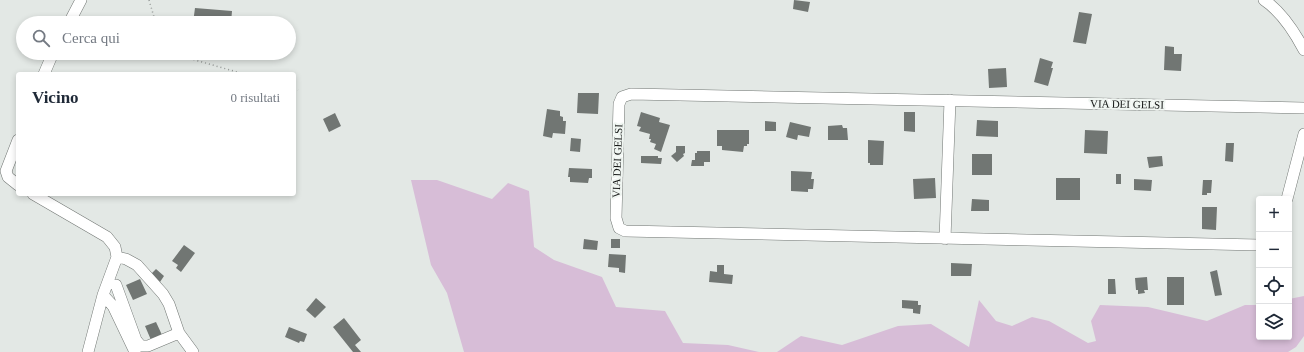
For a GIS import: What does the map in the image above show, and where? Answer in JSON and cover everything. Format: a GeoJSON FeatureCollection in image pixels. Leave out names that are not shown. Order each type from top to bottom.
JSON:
{"type":"FeatureCollection","features":[{"type":"Feature","properties":{"kind":"street"},"geometry":{"type":"LineString","coordinates":[[73,16],[81,0]]}},
{"type":"Feature","properties":{"kind":"street"},"geometry":{"type":"LineString","coordinates":[[1264,0],[1283,18],[1304,50]]}},
{"type":"Feature","properties":{"kind":"street"},"geometry":{"type":"LineString","coordinates":[[45,72],[50,60]]}},
{"type":"Feature","properties":{"kind":"street","name":"VIA DEI GELSI"},"geometry":{"type":"LineString","coordinates":[[1256,245],[622,230],[617,225],[616,218],[619,106],[622,97],[631,94],[1304,108]]}},
{"type":"Feature","properties":{"kind":"street"},"geometry":{"type":"LineString","coordinates":[[945,238],[950,100]]}},
{"type":"Feature","properties":{"kind":"street"},"geometry":{"type":"LineString","coordinates":[[1288,196],[1304,134]]}},
{"type":"Feature","properties":{"kind":"street"},"geometry":{"type":"LineString","coordinates":[[16,145],[6,171],[8,177],[16,183]]}},
{"type":"Feature","properties":{"kind":"street"},"geometry":{"type":"LineString","coordinates":[[37,196],[107,236],[115,247],[117,256],[88,352]]}},
{"type":"Feature","properties":{"kind":"street"},"geometry":{"type":"LineString","coordinates":[[117,256],[130,261],[139,268],[163,294],[169,304],[179,333],[193,352]]}},
{"type":"Feature","properties":{"kind":"street"},"geometry":{"type":"LineString","coordinates":[[116,285],[136,340],[141,346],[148,346],[179,333]]}},
{"type":"Feature","properties":{"kind":"street"},"geometry":{"type":"LineString","coordinates":[[104,295],[113,306],[135,352]]}},
{"type":"Feature","properties":{"kind":"path"},"geometry":{"type":"LineString","coordinates":[[149,0],[154,16]]}},
{"type":"Feature","properties":{"kind":"path"},"geometry":{"type":"LineString","coordinates":[[195,60],[237,72]]}},
{"type":"Feature","properties":{"kind":"shaded area"},"geometry":{"type":"Polygon","coordinates":[[[411,180],[437,180],[492,199],[508,183],[529,191],[534,247],[554,260],[602,277],[616,307],[665,311],[683,343],[728,345],[759,352],[464,352],[447,293],[431,265],[411,180]]]}},
{"type":"Feature","properties":{"kind":"shaded area"},"geometry":{"type":"Polygon","coordinates":[[[1304,296],[1304,336],[1296,347],[1288,352],[777,352],[801,336],[842,345],[898,326],[931,324],[969,347],[979,300],[996,321],[1012,326],[1032,317],[1049,321],[1088,343],[1096,341],[1091,321],[1100,305],[1148,307],[1207,321],[1245,305],[1256,305],[1256,340],[1292,340],[1292,298],[1304,296]]]}},
{"type":"Feature","properties":{"kind":"building"},"geometry":{"type":"Polygon","coordinates":[[[794,0],[810,2],[808,12],[793,9],[794,0]]]}},
{"type":"Feature","properties":{"kind":"building"},"geometry":{"type":"Polygon","coordinates":[[[195,8],[232,11],[232,16],[194,16],[195,8]]]}},
{"type":"Feature","properties":{"kind":"building"},"geometry":{"type":"Polygon","coordinates":[[[1079,12],[1092,14],[1086,44],[1073,42],[1079,12]]]}},
{"type":"Feature","properties":{"kind":"building"},"geometry":{"type":"Polygon","coordinates":[[[1165,46],[1174,47],[1174,54],[1182,54],[1181,71],[1164,70],[1165,46]]]}},
{"type":"Feature","properties":{"kind":"building"},"geometry":{"type":"Polygon","coordinates":[[[1040,58],[1053,62],[1051,68],[1053,68],[1048,86],[1034,82],[1040,58]]]}},
{"type":"Feature","properties":{"kind":"building"},"geometry":{"type":"Polygon","coordinates":[[[1006,68],[1007,87],[989,88],[988,69],[1006,68]]]}},
{"type":"Feature","properties":{"kind":"building"},"geometry":{"type":"Polygon","coordinates":[[[578,93],[599,93],[598,114],[577,113],[578,93]]]}},
{"type":"Feature","properties":{"kind":"building"},"geometry":{"type":"Polygon","coordinates":[[[547,109],[560,111],[560,116],[563,117],[563,121],[566,121],[565,134],[553,133],[552,138],[543,136],[547,109]]]}},
{"type":"Feature","properties":{"kind":"building"},"geometry":{"type":"Polygon","coordinates":[[[641,112],[660,118],[659,122],[670,125],[661,152],[654,149],[656,144],[650,142],[650,134],[639,131],[641,127],[637,126],[641,112]]]}},
{"type":"Feature","properties":{"kind":"building"},"geometry":{"type":"Polygon","coordinates":[[[904,112],[915,112],[915,132],[904,131],[904,112]]]}},
{"type":"Feature","properties":{"kind":"building"},"geometry":{"type":"Polygon","coordinates":[[[335,113],[341,126],[329,132],[323,119],[335,113]]]}},
{"type":"Feature","properties":{"kind":"building"},"geometry":{"type":"Polygon","coordinates":[[[977,120],[998,121],[998,137],[976,136],[977,120]]]}},
{"type":"Feature","properties":{"kind":"building"},"geometry":{"type":"Polygon","coordinates":[[[765,121],[776,122],[776,131],[765,131],[765,121]]]}},
{"type":"Feature","properties":{"kind":"building"},"geometry":{"type":"Polygon","coordinates":[[[790,122],[811,127],[809,137],[798,135],[797,140],[786,137],[790,122]]]}},
{"type":"Feature","properties":{"kind":"building"},"geometry":{"type":"Polygon","coordinates":[[[842,125],[843,128],[847,128],[848,140],[828,140],[828,126],[842,125]]]}},
{"type":"Feature","properties":{"kind":"building"},"geometry":{"type":"Polygon","coordinates":[[[717,130],[749,130],[749,144],[744,146],[743,152],[722,150],[722,146],[717,146],[717,130]]]}},
{"type":"Feature","properties":{"kind":"building"},"geometry":{"type":"Polygon","coordinates":[[[1085,130],[1108,131],[1107,154],[1084,153],[1085,130]]]}},
{"type":"Feature","properties":{"kind":"building"},"geometry":{"type":"Polygon","coordinates":[[[571,138],[581,139],[580,152],[570,151],[571,138]]]}},
{"type":"Feature","properties":{"kind":"building"},"geometry":{"type":"Polygon","coordinates":[[[868,140],[884,141],[883,165],[870,165],[870,163],[868,163],[868,140]]]}},
{"type":"Feature","properties":{"kind":"building"},"geometry":{"type":"Polygon","coordinates":[[[1226,143],[1234,143],[1233,162],[1225,161],[1226,143]]]}},
{"type":"Feature","properties":{"kind":"building"},"geometry":{"type":"Polygon","coordinates":[[[676,146],[685,146],[684,156],[677,162],[671,156],[676,152],[676,146]]]}},
{"type":"Feature","properties":{"kind":"building"},"geometry":{"type":"Polygon","coordinates":[[[697,151],[710,151],[710,162],[704,162],[704,166],[691,166],[692,160],[695,160],[695,153],[697,153],[697,151]]]}},
{"type":"Feature","properties":{"kind":"building"},"geometry":{"type":"Polygon","coordinates":[[[972,154],[992,154],[992,175],[972,175],[972,154]]]}},
{"type":"Feature","properties":{"kind":"building"},"geometry":{"type":"Polygon","coordinates":[[[641,156],[658,156],[658,158],[662,158],[661,164],[641,163],[641,156]]]}},
{"type":"Feature","properties":{"kind":"building"},"geometry":{"type":"Polygon","coordinates":[[[1162,156],[1163,166],[1149,168],[1147,157],[1162,156]]]}},
{"type":"Feature","properties":{"kind":"building"},"geometry":{"type":"Polygon","coordinates":[[[569,168],[592,169],[592,178],[589,178],[588,183],[570,182],[570,177],[568,177],[569,168]]]}},
{"type":"Feature","properties":{"kind":"building"},"geometry":{"type":"Polygon","coordinates":[[[791,171],[812,172],[811,179],[814,179],[813,189],[808,189],[808,192],[791,191],[791,171]]]}},
{"type":"Feature","properties":{"kind":"building"},"geometry":{"type":"Polygon","coordinates":[[[1116,174],[1121,174],[1121,184],[1116,184],[1116,174]]]}},
{"type":"Feature","properties":{"kind":"building"},"geometry":{"type":"Polygon","coordinates":[[[935,178],[936,198],[914,199],[913,179],[935,178]]]}},
{"type":"Feature","properties":{"kind":"building"},"geometry":{"type":"Polygon","coordinates":[[[1056,178],[1080,178],[1080,200],[1056,200],[1056,178]]]}},
{"type":"Feature","properties":{"kind":"building"},"geometry":{"type":"Polygon","coordinates":[[[1134,179],[1152,180],[1151,191],[1134,190],[1134,179]]]}},
{"type":"Feature","properties":{"kind":"building"},"geometry":{"type":"Polygon","coordinates":[[[1203,180],[1212,180],[1211,193],[1207,193],[1207,195],[1202,195],[1203,180]]]}},
{"type":"Feature","properties":{"kind":"building"},"geometry":{"type":"Polygon","coordinates":[[[972,199],[989,200],[989,211],[971,211],[972,199]]]}},
{"type":"Feature","properties":{"kind":"building"},"geometry":{"type":"Polygon","coordinates":[[[1202,207],[1217,207],[1216,230],[1202,229],[1202,207]]]}},
{"type":"Feature","properties":{"kind":"building"},"geometry":{"type":"Polygon","coordinates":[[[584,239],[598,241],[597,250],[583,249],[584,239]]]}},
{"type":"Feature","properties":{"kind":"building"},"geometry":{"type":"Polygon","coordinates":[[[611,239],[620,239],[620,248],[611,248],[611,239]]]}},
{"type":"Feature","properties":{"kind":"building"},"geometry":{"type":"Polygon","coordinates":[[[184,245],[195,253],[181,272],[176,268],[178,265],[172,261],[184,245]]]}},
{"type":"Feature","properties":{"kind":"building"},"geometry":{"type":"Polygon","coordinates":[[[609,254],[626,255],[625,273],[619,272],[619,268],[608,267],[609,254]]]}},
{"type":"Feature","properties":{"kind":"building"},"geometry":{"type":"Polygon","coordinates":[[[951,263],[972,264],[971,276],[951,276],[951,263]]]}},
{"type":"Feature","properties":{"kind":"building"},"geometry":{"type":"Polygon","coordinates":[[[717,265],[724,265],[724,274],[733,275],[732,284],[709,282],[710,271],[717,272],[717,265]]]}},
{"type":"Feature","properties":{"kind":"building"},"geometry":{"type":"Polygon","coordinates":[[[156,269],[164,276],[160,282],[151,274],[156,269]]]}},
{"type":"Feature","properties":{"kind":"building"},"geometry":{"type":"Polygon","coordinates":[[[1217,270],[1222,295],[1215,296],[1210,272],[1217,270]]]}},
{"type":"Feature","properties":{"kind":"building"},"geometry":{"type":"Polygon","coordinates":[[[1147,277],[1148,290],[1144,290],[1145,293],[1138,294],[1138,290],[1136,290],[1135,278],[1147,277]]]}},
{"type":"Feature","properties":{"kind":"building"},"geometry":{"type":"Polygon","coordinates":[[[1167,277],[1184,277],[1184,305],[1167,305],[1167,277]]]}},
{"type":"Feature","properties":{"kind":"building"},"geometry":{"type":"Polygon","coordinates":[[[140,279],[147,294],[133,300],[126,285],[140,279]]]}},
{"type":"Feature","properties":{"kind":"building"},"geometry":{"type":"Polygon","coordinates":[[[1108,279],[1115,279],[1116,294],[1108,294],[1108,279]]]}},
{"type":"Feature","properties":{"kind":"building"},"geometry":{"type":"Polygon","coordinates":[[[316,298],[326,307],[315,318],[306,310],[316,298]]]}},
{"type":"Feature","properties":{"kind":"building"},"geometry":{"type":"Polygon","coordinates":[[[902,300],[918,301],[918,305],[921,305],[920,314],[913,313],[913,309],[902,308],[902,300]]]}},
{"type":"Feature","properties":{"kind":"building"},"geometry":{"type":"Polygon","coordinates":[[[344,318],[361,340],[355,345],[361,352],[353,352],[333,327],[344,318]]]}},
{"type":"Feature","properties":{"kind":"building"},"geometry":{"type":"Polygon","coordinates":[[[156,322],[162,335],[151,340],[145,326],[156,322]]]}},
{"type":"Feature","properties":{"kind":"building"},"geometry":{"type":"Polygon","coordinates":[[[289,327],[307,334],[304,342],[300,341],[299,343],[285,337],[289,327]]]}}]}
